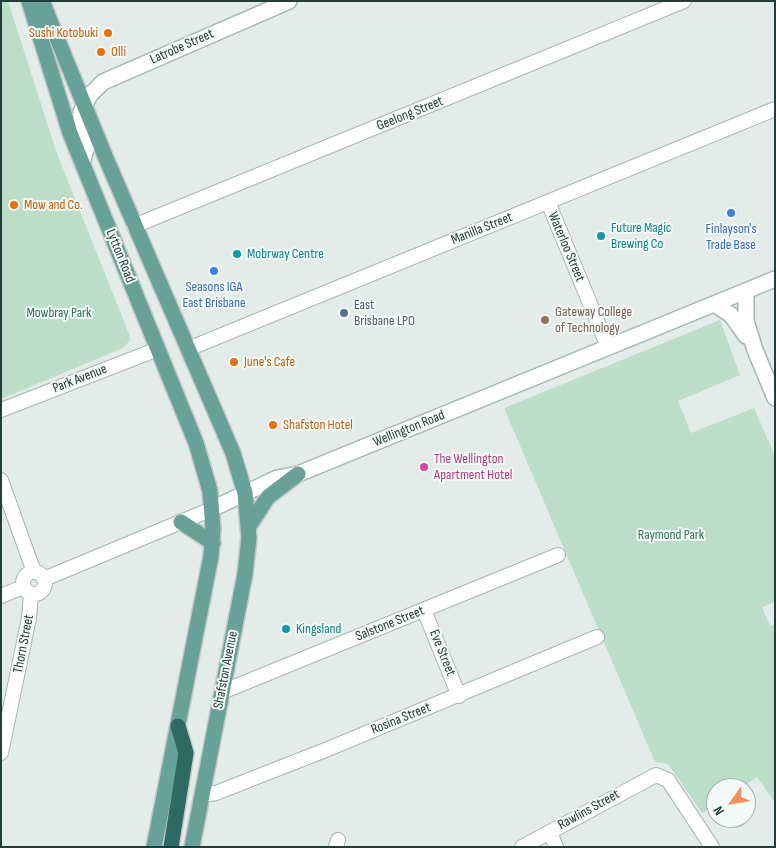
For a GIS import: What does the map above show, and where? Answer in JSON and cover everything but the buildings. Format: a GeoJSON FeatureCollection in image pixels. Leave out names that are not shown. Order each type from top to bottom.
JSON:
{"type":"FeatureCollection","features":[{"type":"Feature","properties":{"kind":"highway"},"geometry":{"type":"LineString","coordinates":[[171,847],[186,753],[178,726]]}},
{"type":"Feature","properties":{"kind":"main road","name":"Lytton Road"},"geometry":{"type":"LineString","coordinates":[[29,1],[63,113],[203,460],[212,509]]}},
{"type":"Feature","properties":{"kind":"main road","name":"Lytton Road"},"geometry":{"type":"LineString","coordinates":[[42,1],[134,226],[233,453],[244,493]]}},
{"type":"Feature","properties":{"kind":"main road","name":"Latrobe Street"},"geometry":{"type":"LineString","coordinates":[[84,105],[95,89],[111,78],[289,1]]}},
{"type":"Feature","properties":{"kind":"main road"},"geometry":{"type":"LineString","coordinates":[[82,163],[87,146],[80,126],[84,105]]}},
{"type":"Feature","properties":{"kind":"main road","name":"Wellington Road"},"geometry":{"type":"LineString","coordinates":[[212,509],[276,478],[298,474],[775,279]]}},
{"type":"Feature","properties":{"kind":"main road"},"geometry":{"type":"LineString","coordinates":[[746,291],[745,315],[755,350],[775,398]]}},
{"type":"Feature","properties":{"kind":"main road"},"geometry":{"type":"LineString","coordinates":[[715,304],[734,319],[755,350]]}},
{"type":"Feature","properties":{"kind":"main road"},"geometry":{"type":"LineString","coordinates":[[249,526],[268,497],[298,474]]}},
{"type":"Feature","properties":{"kind":"main road","name":"Shafston Avenue"},"geometry":{"type":"LineString","coordinates":[[192,847],[245,574],[249,526],[244,493]]}},
{"type":"Feature","properties":{"kind":"main road"},"geometry":{"type":"LineString","coordinates":[[154,847],[213,544],[212,509]]}},
{"type":"Feature","properties":{"kind":"main road"},"geometry":{"type":"LineString","coordinates":[[181,522],[213,544]]}},
{"type":"Feature","properties":{"kind":"street","name":"Geelong Street"},"geometry":{"type":"LineString","coordinates":[[134,226],[684,1]]}},
{"type":"Feature","properties":{"kind":"street","name":"Manilla Street"},"geometry":{"type":"LineString","coordinates":[[188,349],[775,109]]}},
{"type":"Feature","properties":{"kind":"street","name":"Waterloo Street"},"geometry":{"type":"LineString","coordinates":[[548,202],[608,347]]}},
{"type":"Feature","properties":{"kind":"street","name":"Park Avenue"},"geometry":{"type":"LineString","coordinates":[[1,410],[158,348]]}},
{"type":"Feature","properties":{"kind":"street"},"geometry":{"type":"LineString","coordinates":[[1,480],[44,587],[41,592],[27,590],[1,596]]}},
{"type":"Feature","properties":{"kind":"street","name":"Wellington Road"},"geometry":{"type":"LineString","coordinates":[[39,576],[212,509]]}},
{"type":"Feature","properties":{"kind":"street","name":"Salstone Street"},"geometry":{"type":"LineString","coordinates":[[222,692],[558,555]]}},
{"type":"Feature","properties":{"kind":"street"},"geometry":{"type":"LineString","coordinates":[[27,590],[25,577],[39,576]]}},
{"type":"Feature","properties":{"kind":"street","name":"Thorn Street"},"geometry":{"type":"LineString","coordinates":[[1,753],[30,618],[27,590]]}},
{"type":"Feature","properties":{"kind":"street","name":"Eve Street"},"geometry":{"type":"LineString","coordinates":[[424,610],[459,696]]}},
{"type":"Feature","properties":{"kind":"street","name":"Rosina Street"},"geometry":{"type":"LineString","coordinates":[[202,795],[216,793],[459,696],[597,637]]}},
{"type":"Feature","properties":{"kind":"street","name":"Rawlins Street"},"geometry":{"type":"LineString","coordinates":[[522,847],[656,775],[668,780],[712,847]]}},
{"type":"Feature","properties":{"kind":"street"},"geometry":{"type":"LineString","coordinates":[[550,832],[556,847]]}},
{"type":"Feature","properties":{"kind":"green space","name":"Mowbray Park"},"geometry":{"type":"Polygon","coordinates":[[[1,1],[8,1],[56,151],[131,339],[123,348],[1,399],[1,1]]]}},
{"type":"Feature","properties":{"kind":"green space","name":"Raymond Park"},"geometry":{"type":"Polygon","coordinates":[[[720,320],[740,375],[678,401],[691,433],[754,408],[775,456],[775,602],[762,607],[770,626],[775,624],[775,803],[757,777],[706,778],[706,810],[702,813],[668,764],[655,762],[504,408],[720,320]]]}},
{"type":"Feature","properties":{"kind":"place","name":"Sushi Kotobuki"},"geometry":{"type":"Point","coordinates":[108,33]}},
{"type":"Feature","properties":{"kind":"place","name":"Olli"},"geometry":{"type":"Point","coordinates":[101,52]}},
{"type":"Feature","properties":{"kind":"place","name":"Mow and Co."},"geometry":{"type":"Point","coordinates":[14,205]}},
{"type":"Feature","properties":{"kind":"place","name":"Finlayson's Trade Base"},"geometry":{"type":"Point","coordinates":[731,213]}},
{"type":"Feature","properties":{"kind":"place","name":"Future Magic Brewing Co"},"geometry":{"type":"Point","coordinates":[601,236]}},
{"type":"Feature","properties":{"kind":"place","name":"Mobrway Centre"},"geometry":{"type":"Point","coordinates":[237,254]}},
{"type":"Feature","properties":{"kind":"place","name":"Seasons IGA East Brisbane"},"geometry":{"type":"Point","coordinates":[214,271]}},
{"type":"Feature","properties":{"kind":"place","name":"East Brisbane LPO"},"geometry":{"type":"Point","coordinates":[344,313]}},
{"type":"Feature","properties":{"kind":"place","name":"Gateway College of Technology"},"geometry":{"type":"Point","coordinates":[545,320]}},
{"type":"Feature","properties":{"kind":"place","name":"June's Cafe"},"geometry":{"type":"Point","coordinates":[234,362]}},
{"type":"Feature","properties":{"kind":"place","name":"Shafston Hotel"},"geometry":{"type":"Point","coordinates":[273,425]}},
{"type":"Feature","properties":{"kind":"place","name":"The Wellington Apartment Hotel"},"geometry":{"type":"Point","coordinates":[424,467]}},
{"type":"Feature","properties":{"kind":"place","name":"Kingsland"},"geometry":{"type":"Point","coordinates":[286,629]}}]}
